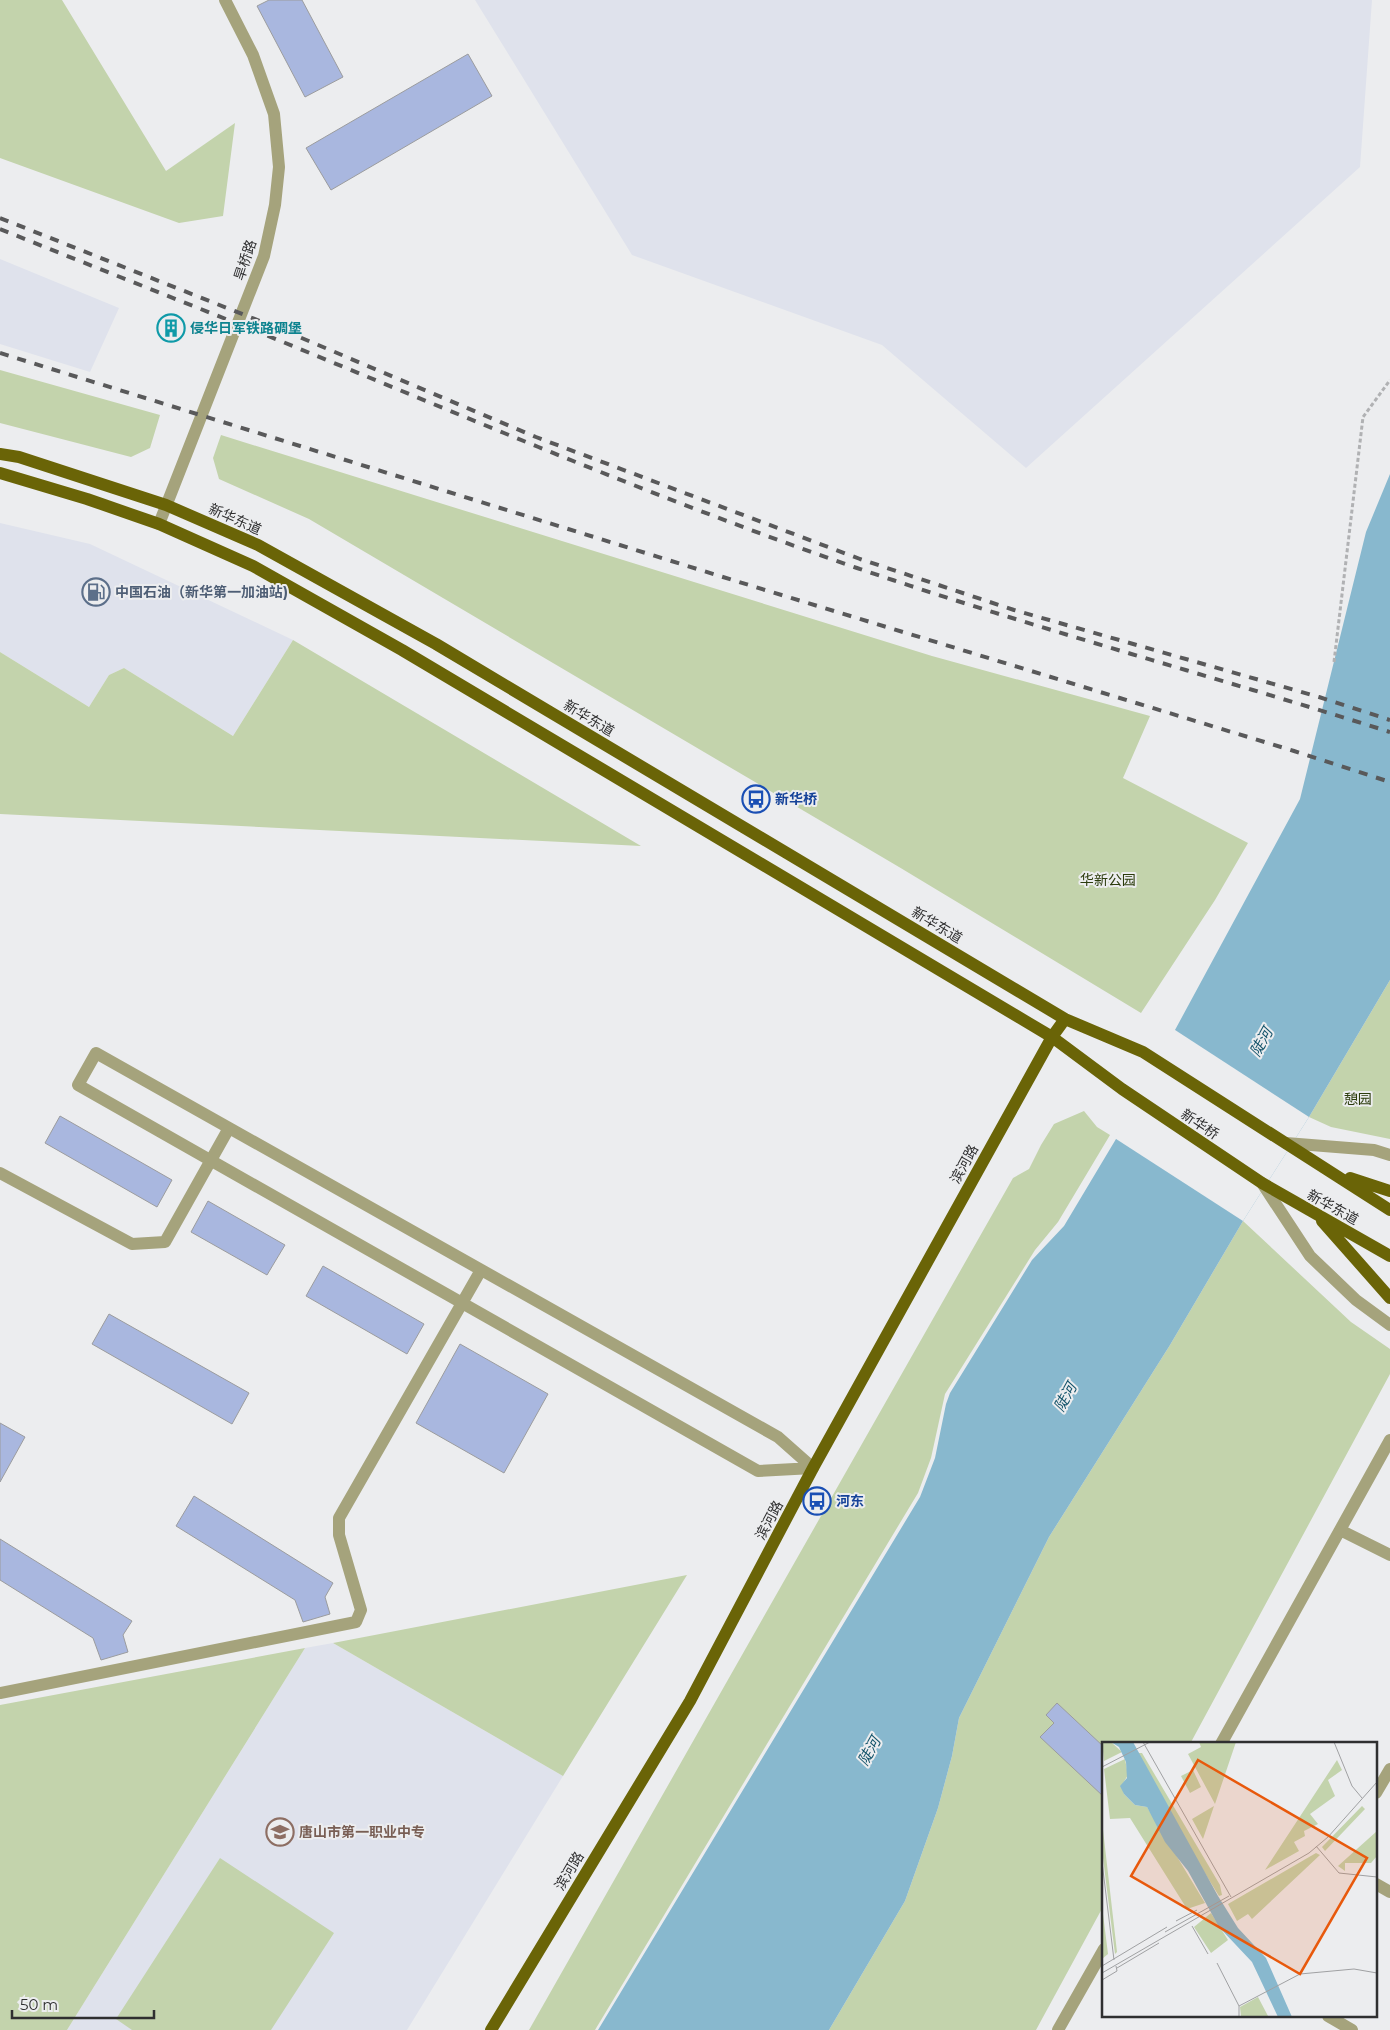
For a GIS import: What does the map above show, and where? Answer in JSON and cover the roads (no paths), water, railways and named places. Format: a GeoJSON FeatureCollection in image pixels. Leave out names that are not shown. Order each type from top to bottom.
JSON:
{"type":"FeatureCollection","features":[{"type":"Feature","properties":{"kind":"main road","name":"新华东道"},"geometry":{"type":"LineString","coordinates":[[0,454],[19,457],[166,505],[258,545],[436,644],[1065,1019],[1143,1052],[1390,1210]]}},
{"type":"Feature","properties":{"kind":"main road"},"geometry":{"type":"LineString","coordinates":[[0,473],[87,499],[159,524],[253,566],[402,650],[1052,1037]]}},
{"type":"Feature","properties":{"kind":"main road","name":"滨河路"},"geometry":{"type":"LineString","coordinates":[[491,2030],[690,1701],[813,1468],[1052,1037],[1065,1019]]}},
{"type":"Feature","properties":{"kind":"main road","name":"新华桥"},"geometry":{"type":"LineString","coordinates":[[1052,1037],[1122,1089],[1262,1184]]}},
{"type":"Feature","properties":{"kind":"main road"},"geometry":{"type":"LineString","coordinates":[[1333,1173],[1390,1191]]}},
{"type":"Feature","properties":{"kind":"main road","name":"新华东道"},"geometry":{"type":"LineString","coordinates":[[1262,1184],[1390,1256]]}},
{"type":"Feature","properties":{"kind":"main road"},"geometry":{"type":"LineString","coordinates":[[1315,1214],[1390,1298]]}},
{"type":"Feature","properties":{"kind":"street","name":"旱桥路"},"geometry":{"type":"LineString","coordinates":[[159,524],[264,256],[275,205],[279,167],[274,114],[253,55],[225,0]]}},
{"type":"Feature","properties":{"kind":"street"},"geometry":{"type":"LineString","coordinates":[[96,1053],[778,1437],[813,1468],[758,1471],[78,1085],[96,1053]]}},
{"type":"Feature","properties":{"kind":"street"},"geometry":{"type":"LineString","coordinates":[[0,1173],[132,1244],[165,1242],[229,1128]]}},
{"type":"Feature","properties":{"kind":"street"},"geometry":{"type":"LineString","coordinates":[[1286,1143],[1374,1150],[1390,1155]]}},
{"type":"Feature","properties":{"kind":"street"},"geometry":{"type":"LineString","coordinates":[[1262,1184],[1310,1256],[1356,1300],[1390,1325]]}},
{"type":"Feature","properties":{"kind":"street"},"geometry":{"type":"LineString","coordinates":[[0,1693],[356,1622],[361,1610],[338,1534],[339,1518],[481,1270]]}},
{"type":"Feature","properties":{"kind":"street"},"geometry":{"type":"LineString","coordinates":[[1222,1742],[1390,1440]]}},
{"type":"Feature","properties":{"kind":"street"},"geometry":{"type":"LineString","coordinates":[[1340,1530],[1390,1555]]}},
{"type":"Feature","properties":{"kind":"street"},"geometry":{"type":"LineString","coordinates":[[1382,1790],[1390,1769]]}},
{"type":"Feature","properties":{"kind":"street"},"geometry":{"type":"LineString","coordinates":[[1378,1885],[1390,1892]]}},
{"type":"Feature","properties":{"kind":"street"},"geometry":{"type":"LineString","coordinates":[[1058,2030],[1102,1953]]}},
{"type":"Feature","properties":{"kind":"street"},"geometry":{"type":"LineString","coordinates":[[1331,2018],[1352,2030]]}},
{"type":"Feature","properties":{"kind":"water","name":"陡河"},"geometry":{"type":"Polygon","coordinates":[[[1390,474],[1390,980],[1170,1345],[1049,1537],[959,1718],[952,1756],[938,1808],[905,1901],[829,2030],[598,2030],[920,1497],[935,1458],[950,1393],[1032,1260],[1064,1226],[1116,1139],[1300,799],[1366,532],[1390,474]]]}},
{"type":"Feature","properties":{"kind":"railway"},"geometry":{"type":"LineString","coordinates":[[0,218],[285,331],[536,437],[860,559],[1014,610],[1319,697],[1390,720]]}},
{"type":"Feature","properties":{"kind":"railway"},"geometry":{"type":"LineString","coordinates":[[0,229],[640,488],[784,542],[923,590],[1390,732]]}},
{"type":"Feature","properties":{"kind":"railway"},"geometry":{"type":"LineString","coordinates":[[0,353],[1390,782]]}},
{"type":"Feature","properties":{"kind":"place","name":"侵华日军铁路碉堡"},"geometry":{"type":"Point","coordinates":[171,328]}},
{"type":"Feature","properties":{"kind":"place","name":"中国石油（新华第一加油站)"},"geometry":{"type":"Point","coordinates":[96,592]}},
{"type":"Feature","properties":{"kind":"place","name":"新华桥"},"geometry":{"type":"Point","coordinates":[756,799]}},
{"type":"Feature","properties":{"kind":"place","name":"河东"},"geometry":{"type":"Point","coordinates":[817,1501]}},
{"type":"Feature","properties":{"kind":"place","name":"唐山市第一职业中专"},"geometry":{"type":"Point","coordinates":[280,1832]}},
{"type":"Feature","properties":{"kind":"park label","name":"华新公园"},"geometry":{"type":"Point","coordinates":[1108,880]}},
{"type":"Feature","properties":{"kind":"park label","name":"憩园"},"geometry":{"type":"Point","coordinates":[1358,1099]}}]}
